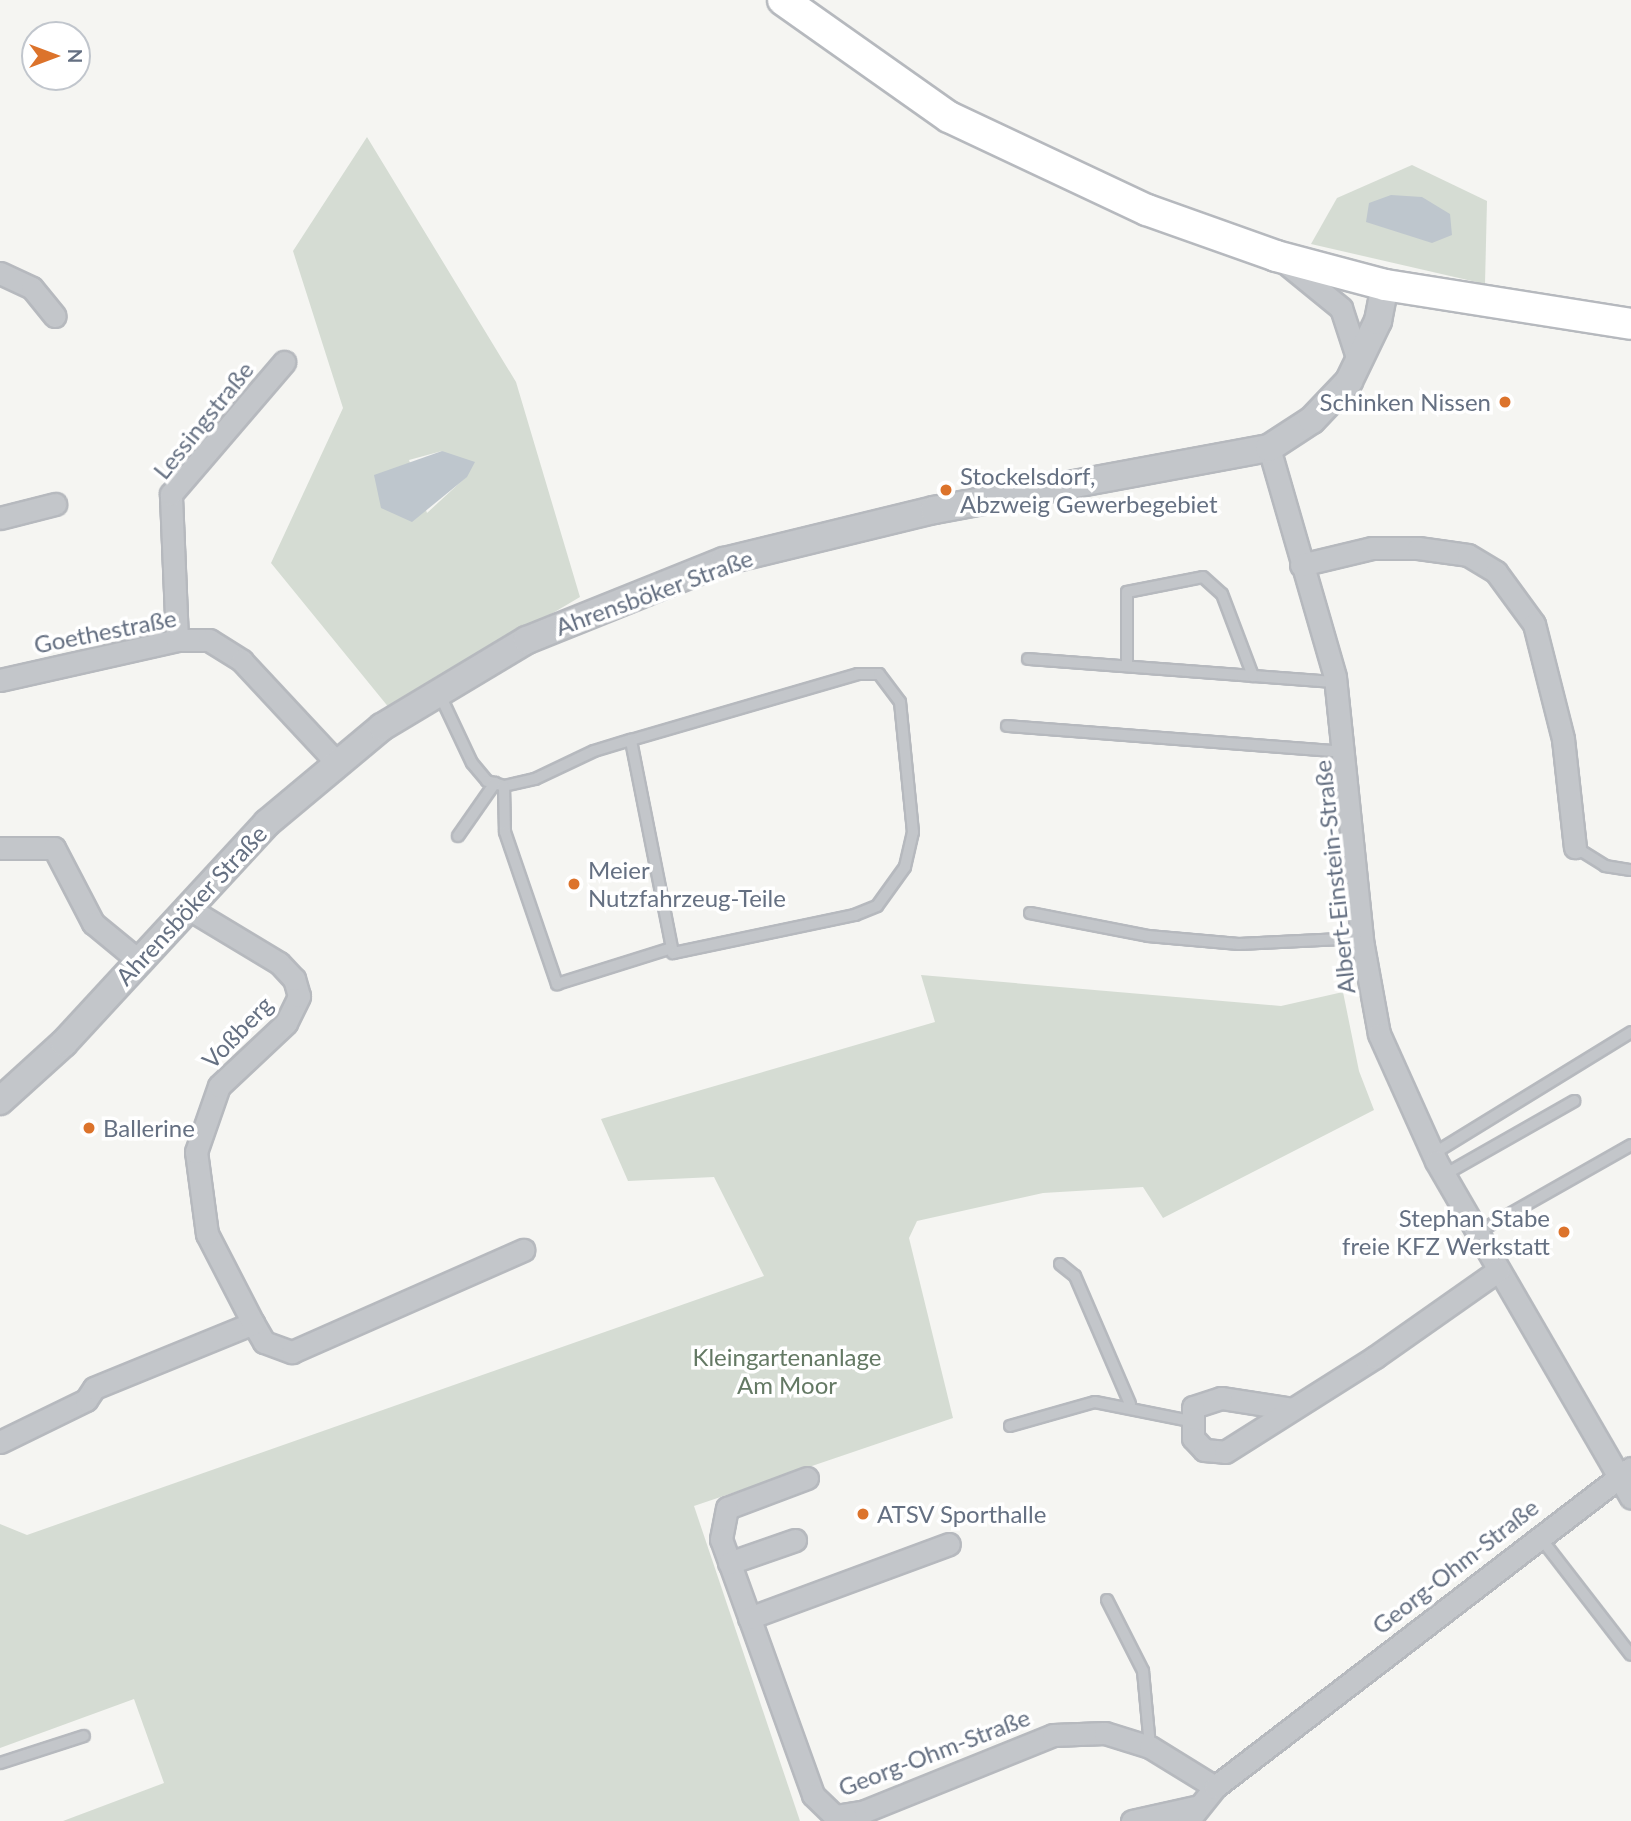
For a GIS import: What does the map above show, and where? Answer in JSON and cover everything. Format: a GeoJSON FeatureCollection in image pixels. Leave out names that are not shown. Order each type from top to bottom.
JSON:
{"type":"FeatureCollection","features":[{"type":"Feature","properties":{"kind":"main road"},"geometry":{"type":"LineString","coordinates":[[783,0],[949,117],[1097,189],[1276,256],[1385,285],[1631,324]]}},
{"type":"Feature","properties":{"kind":"street"},"geometry":{"type":"LineString","coordinates":[[1276,256],[1341,308],[1359,363]]}},
{"type":"Feature","properties":{"kind":"street"},"geometry":{"type":"LineString","coordinates":[[0,273],[32,288],[55,316]]}},
{"type":"Feature","properties":{"kind":"street","name":"Ahrensböker Straße"},"geometry":{"type":"LineString","coordinates":[[0,1101],[267,823],[382,727],[527,640],[724,561],[934,510],[1269,448],[1312,420],[1359,363],[1385,285]]}},
{"type":"Feature","properties":{"kind":"street","name":"Lessingstraße"},"geometry":{"type":"LineString","coordinates":[[177,640],[171,494],[284,362]]}},
{"type":"Feature","properties":{"kind":"street","name":"Albert-Einstein-Straße"},"geometry":{"type":"LineString","coordinates":[[1269,448],[1335,682],[1347,752],[1362,938],[1379,1034],[1444,1175],[1623,1473],[1631,1498]]}},
{"type":"Feature","properties":{"kind":"street"},"geometry":{"type":"LineString","coordinates":[[0,518],[55,504]]}},
{"type":"Feature","properties":{"kind":"street"},"geometry":{"type":"LineString","coordinates":[[1301,565],[1372,548],[1418,548],[1468,555],[1496,572],[1534,624],[1563,738],[1575,847]]}},
{"type":"Feature","properties":{"kind":"street","name":"Goethestraße"},"geometry":{"type":"LineString","coordinates":[[0,680],[177,640],[209,640],[242,661],[338,764]]}},
{"type":"Feature","properties":{"kind":"street"},"geometry":{"type":"LineString","coordinates":[[0,848],[54,848],[93,923],[138,960]]}},
{"type":"Feature","properties":{"kind":"street","name":"Voßberg"},"geometry":{"type":"LineString","coordinates":[[186,906],[279,963],[295,979],[299,996],[286,1023],[219,1086],[196,1152],[207,1234],[264,1342],[292,1352],[523,1250]]}},
{"type":"Feature","properties":{"kind":"street"},"geometry":{"type":"LineString","coordinates":[[1292,1409],[1221,1398],[1193,1407],[1190,1421],[1204,1450],[1225,1452],[1292,1409],[1499,1270]]}},
{"type":"Feature","properties":{"kind":"street"},"geometry":{"type":"LineString","coordinates":[[0,1442],[86,1400],[94,1388],[253,1323]]}},
{"type":"Feature","properties":{"kind":"street","name":"Georg-Ohm-Straße"},"geometry":{"type":"LineString","coordinates":[[1132,1821],[1194,1814],[1215,1787],[1538,1534],[1623,1473]]}},
{"type":"Feature","properties":{"kind":"street","name":"Georg-Ohm-Straße"},"geometry":{"type":"LineString","coordinates":[[807,1478],[727,1508],[720,1521],[729,1563],[813,1795],[835,1816],[865,1811],[1053,1735],[1105,1733],[1150,1747],[1215,1787]]}},
{"type":"Feature","properties":{"kind":"street"},"geometry":{"type":"LineString","coordinates":[[729,1563],[795,1540]]}},
{"type":"Feature","properties":{"kind":"street"},"geometry":{"type":"LineString","coordinates":[[749,1618],[949,1544]]}},
{"type":"Feature","properties":{"kind":"lane"},"geometry":{"type":"LineString","coordinates":[[1127,666],[1127,592],[1203,577],[1222,594],[1253,676]]}},
{"type":"Feature","properties":{"kind":"lane"},"geometry":{"type":"LineString","coordinates":[[1028,659],[1335,682]]}},
{"type":"Feature","properties":{"kind":"lane"},"geometry":{"type":"LineString","coordinates":[[439,693],[472,763],[500,785],[505,832],[557,984],[669,949],[682,955],[877,906],[905,867],[913,832],[900,702],[879,674],[858,674],[631,740],[500,785],[458,836]]}},
{"type":"Feature","properties":{"kind":"lane"},"geometry":{"type":"LineString","coordinates":[[1007,726],[1347,752]]}},
{"type":"Feature","properties":{"kind":"lane"},"geometry":{"type":"LineString","coordinates":[[631,740],[669,949]]}},
{"type":"Feature","properties":{"kind":"lane"},"geometry":{"type":"LineString","coordinates":[[1575,847],[1605,866],[1631,870]]}},
{"type":"Feature","properties":{"kind":"lane"},"geometry":{"type":"LineString","coordinates":[[1030,913],[1148,936],[1239,944],[1362,938]]}},
{"type":"Feature","properties":{"kind":"lane"},"geometry":{"type":"LineString","coordinates":[[1433,1154],[1631,1032]]}},
{"type":"Feature","properties":{"kind":"lane"},"geometry":{"type":"LineString","coordinates":[[1444,1175],[1574,1101]]}},
{"type":"Feature","properties":{"kind":"lane"},"geometry":{"type":"LineString","coordinates":[[1478,1232],[1631,1144]]}},
{"type":"Feature","properties":{"kind":"lane"},"geometry":{"type":"LineString","coordinates":[[1060,1264],[1075,1276],[1130,1404]]}},
{"type":"Feature","properties":{"kind":"lane"},"geometry":{"type":"LineString","coordinates":[[1010,1426],[1095,1402],[1130,1404],[1190,1421]]}},
{"type":"Feature","properties":{"kind":"lane"},"geometry":{"type":"LineString","coordinates":[[1538,1534],[1631,1655]]}},
{"type":"Feature","properties":{"kind":"lane"},"geometry":{"type":"LineString","coordinates":[[1107,1600],[1143,1671],[1150,1747]]}},
{"type":"Feature","properties":{"kind":"lane"},"geometry":{"type":"LineString","coordinates":[[0,1763],[84,1736]]}},
{"type":"Feature","properties":{"kind":"green space"},"geometry":{"type":"Polygon","coordinates":[[[367,137],[516,382],[580,597],[390,709],[271,563],[343,408],[293,251],[367,137]],[[442,451],[409,460],[427,513],[466,477],[442,451]]]}},
{"type":"Feature","properties":{"kind":"green space"},"geometry":{"type":"Polygon","coordinates":[[[1412,165],[1487,201],[1485,284],[1311,244],[1337,198],[1412,165]]]}},
{"type":"Feature","properties":{"kind":"green space","name":"Kleingartenanlage Am Moor"},"geometry":{"type":"Polygon","coordinates":[[[921,975],[1281,1006],[1343,992],[1359,1071],[1374,1110],[1163,1218],[1143,1187],[1043,1193],[917,1221],[909,1238],[953,1418],[694,1506],[800,1821],[63,1821],[164,1783],[134,1699],[0,1748],[0,1524],[27,1535],[764,1276],[714,1177],[628,1181],[601,1119],[935,1022],[921,975]]]}},
{"type":"Feature","properties":{"kind":"shaded area"},"geometry":{"type":"Polygon","coordinates":[[[1391,195],[1422,197],[1450,214],[1452,235],[1432,243],[1366,222],[1369,203],[1391,195]]]}},
{"type":"Feature","properties":{"kind":"shaded area"},"geometry":{"type":"Polygon","coordinates":[[[442,451],[475,462],[467,477],[412,522],[381,508],[374,475],[442,451]]]}},
{"type":"Feature","properties":{"kind":"place","name":"Schinken Nissen"},"geometry":{"type":"Point","coordinates":[1505,402]}},
{"type":"Feature","properties":{"kind":"place","name":"Stockelsdorf, Abzweig Gewerbegebiet"},"geometry":{"type":"Point","coordinates":[946,490]}},
{"type":"Feature","properties":{"kind":"place","name":"Meier Nutzfahrzeug-Teile"},"geometry":{"type":"Point","coordinates":[574,884]}},
{"type":"Feature","properties":{"kind":"place","name":"Ballerine"},"geometry":{"type":"Point","coordinates":[89,1128]}},
{"type":"Feature","properties":{"kind":"place","name":"Stephan Stabe freie KFZ Werkstatt"},"geometry":{"type":"Point","coordinates":[1564,1232]}},
{"type":"Feature","properties":{"kind":"place","name":"ATSV Sporthalle"},"geometry":{"type":"Point","coordinates":[863,1514]}}]}
